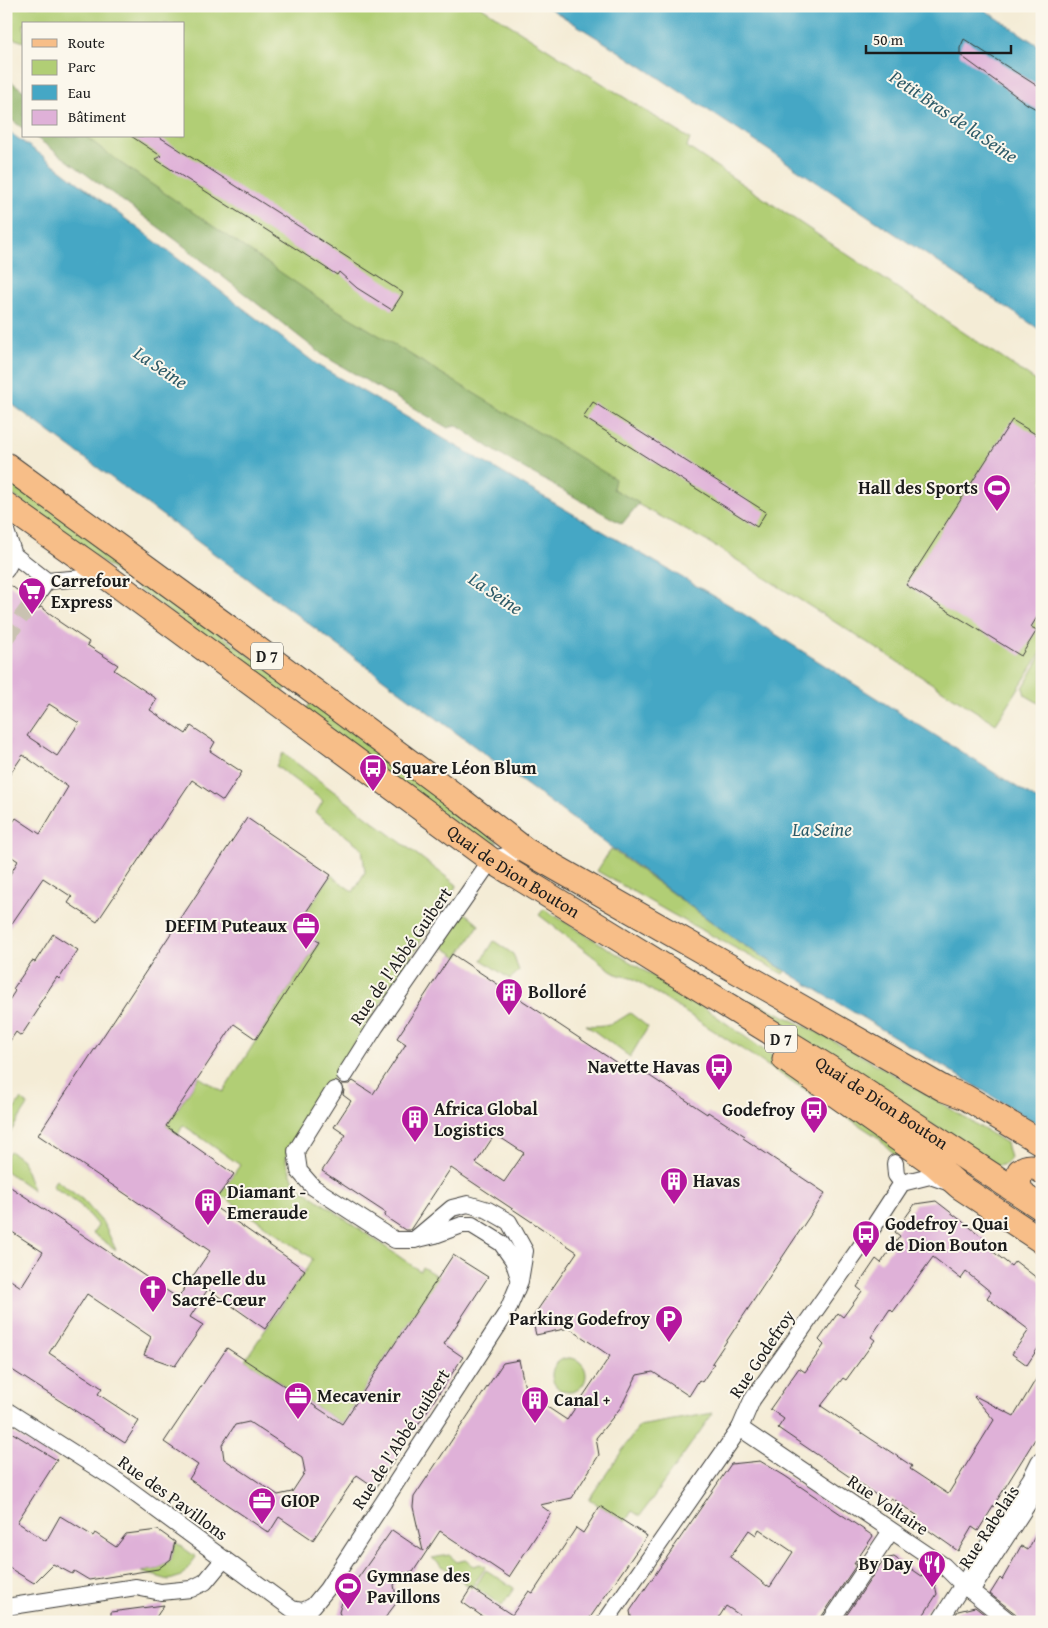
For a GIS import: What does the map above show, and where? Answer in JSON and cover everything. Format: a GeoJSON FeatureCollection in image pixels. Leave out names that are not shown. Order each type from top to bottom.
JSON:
{"type":"FeatureCollection","features":[{"type":"Feature","properties":{"kind":"main road","name":"Quai de Dion Bouton"},"geometry":{"type":"LineString","coordinates":[[6,465],[229,628],[526,850],[944,1089],[965,1097],[1042,1143]]}},
{"type":"Feature","properties":{"kind":"main road","name":"Quai de Dion Bouton"},"geometry":{"type":"LineString","coordinates":[[6,505],[99,571],[491,860],[829,1068],[1032,1202]]}},
{"type":"Feature","properties":{"kind":"main road"},"geometry":{"type":"LineString","coordinates":[[744,1017],[755,1037],[932,1163],[960,1186],[1042,1241]]}},
{"type":"Feature","properties":{"kind":"main road"},"geometry":{"type":"LineString","coordinates":[[944,1089],[959,1109],[1042,1159]]}},
{"type":"Feature","properties":{"kind":"main road"},"geometry":{"type":"LineString","coordinates":[[1032,1202],[1018,1185],[1020,1171],[1030,1166],[1042,1171]]}},
{"type":"Feature","properties":{"kind":"street"},"geometry":{"type":"LineString","coordinates":[[6,530],[14,555],[47,581],[84,578],[99,571]]}},
{"type":"Feature","properties":{"kind":"street"},"geometry":{"type":"LineString","coordinates":[[6,570],[14,555]]}},
{"type":"Feature","properties":{"kind":"street"},"geometry":{"type":"LineString","coordinates":[[33,601],[47,581]]}},
{"type":"Feature","properties":{"kind":"street"},"geometry":{"type":"LineString","coordinates":[[491,860],[526,850]]}},
{"type":"Feature","properties":{"kind":"street","name":"Rue de l'Abbé Guibert"},"geometry":{"type":"LineString","coordinates":[[345,1075],[376,1026],[491,860]]}},
{"type":"Feature","properties":{"kind":"street"},"geometry":{"type":"LineString","coordinates":[[334,1090],[296,1151],[299,1171],[313,1187],[394,1240],[414,1240],[462,1225],[472,1225],[501,1243],[513,1260],[520,1281]]}},
{"type":"Feature","properties":{"kind":"street"},"geometry":{"type":"LineString","coordinates":[[895,1163],[896,1175],[902,1184],[930,1176],[960,1186]]}},
{"type":"Feature","properties":{"kind":"street","name":"Rue Godefroy"},"geometry":{"type":"LineString","coordinates":[[612,1620],[740,1428],[752,1400],[902,1184]]}},
{"type":"Feature","properties":{"kind":"street","name":"Rue de l'Abbé Guibert"},"geometry":{"type":"LineString","coordinates":[[308,1616],[507,1312],[520,1281],[525,1251],[508,1222],[488,1210],[468,1204],[452,1208],[414,1240]]}},
{"type":"Feature","properties":{"kind":"street","name":"Rue des Pavillons"},"geometry":{"type":"LineString","coordinates":[[6,1410],[119,1482],[292,1608],[308,1616]]}},
{"type":"Feature","properties":{"kind":"street","name":"Rue Voltaire"},"geometry":{"type":"LineString","coordinates":[[740,1428],[944,1566],[966,1588],[1010,1622]]}},
{"type":"Feature","properties":{"kind":"street","name":"Rue Rabelais"},"geometry":{"type":"LineString","coordinates":[[939,1622],[966,1588],[1039,1482],[1039,1462],[1042,1460]]}},
{"type":"Feature","properties":{"kind":"street"},"geometry":{"type":"LineString","coordinates":[[830,1622],[891,1531]]}},
{"type":"Feature","properties":{"kind":"street"},"geometry":{"type":"LineString","coordinates":[[6,1607],[136,1587],[160,1592],[191,1589],[205,1582],[224,1559]]}},
{"type":"Feature","properties":{"kind":"green space"},"geometry":{"type":"Polygon","coordinates":[[[6,6],[480,6],[690,139],[687,147],[1042,385],[1042,651],[996,724],[710,543],[335,342],[44,138],[185,138],[185,22],[22,22],[22,41],[6,36],[6,6]]]}},
{"type":"Feature","properties":{"kind":"green space"},"geometry":{"type":"Polygon","coordinates":[[[6,78],[22,90],[22,128],[6,116],[6,78]]]}},
{"type":"Feature","properties":{"kind":"green space"},"geometry":{"type":"Polygon","coordinates":[[[37,138],[88,138],[122,164],[324,302],[615,479],[613,489],[639,503],[622,524],[504,457],[456,425],[448,428],[324,356],[176,240],[37,138]]]}},
{"type":"Feature","properties":{"kind":"green space"},"geometry":{"type":"Polygon","coordinates":[[[6,475],[289,685],[280,695],[6,490],[6,475]]]}},
{"type":"Feature","properties":{"kind":"green space"},"geometry":{"type":"Polygon","coordinates":[[[1042,654],[1042,705],[1025,695],[1023,688],[1042,654]]]}},
{"type":"Feature","properties":{"kind":"green space"},"geometry":{"type":"Polygon","coordinates":[[[312,702],[498,842],[486,846],[303,712],[312,702]]]}},
{"type":"Feature","properties":{"kind":"green space"},"geometry":{"type":"Polygon","coordinates":[[[283,753],[457,885],[287,1149],[286,1161],[295,1184],[420,1271],[422,1267],[439,1277],[342,1424],[245,1360],[313,1259],[220,1194],[240,1165],[183,1125],[178,1135],[166,1126],[199,1077],[223,1092],[319,942],[296,927],[331,875],[353,892],[365,872],[362,848],[316,813],[323,801],[276,766],[283,753]]]}},
{"type":"Feature","properties":{"kind":"green space"},"geometry":{"type":"Polygon","coordinates":[[[611,849],[739,942],[785,971],[783,974],[597,871],[611,849]]]}},
{"type":"Feature","properties":{"kind":"green space"},"geometry":{"type":"Polygon","coordinates":[[[544,909],[702,1006],[911,1155],[913,1161],[898,1157],[879,1138],[634,979],[616,974],[539,915],[544,909]]]}},
{"type":"Feature","properties":{"kind":"green space"},"geometry":{"type":"Polygon","coordinates":[[[465,913],[479,925],[458,957],[442,946],[465,913]]]}},
{"type":"Feature","properties":{"kind":"green space"},"geometry":{"type":"Polygon","coordinates":[[[494,941],[513,954],[519,971],[510,979],[482,960],[494,941]]]}},
{"type":"Feature","properties":{"kind":"green space"},"geometry":{"type":"Polygon","coordinates":[[[751,1001],[849,1049],[944,1105],[1006,1143],[1010,1158],[1006,1164],[997,1166],[748,1008],[751,1001]]]}},
{"type":"Feature","properties":{"kind":"green space"},"geometry":{"type":"Polygon","coordinates":[[[630,1013],[648,1027],[630,1057],[586,1025],[599,1026],[610,1024],[630,1013]]]}},
{"type":"Feature","properties":{"kind":"green space"},"geometry":{"type":"Polygon","coordinates":[[[21,1099],[28,1105],[6,1139],[6,1122],[21,1099]]]}},
{"type":"Feature","properties":{"kind":"green space"},"geometry":{"type":"Polygon","coordinates":[[[10,1151],[22,1160],[33,1190],[6,1171],[6,1156],[10,1151]]]}},
{"type":"Feature","properties":{"kind":"green space"},"geometry":{"type":"Polygon","coordinates":[[[56,1180],[83,1200],[104,1224],[116,1250],[93,1233],[98,1226],[80,1205],[52,1186],[56,1180]]]}},
{"type":"Feature","properties":{"kind":"green space"},"geometry":{"type":"Polygon","coordinates":[[[569,1358],[576,1359],[581,1363],[585,1368],[585,1382],[581,1387],[576,1391],[569,1392],[562,1391],[557,1387],[553,1382],[552,1375],[553,1368],[557,1363],[562,1359],[569,1358]]]}},
{"type":"Feature","properties":{"kind":"green space"},"geometry":{"type":"Polygon","coordinates":[[[713,1413],[640,1516],[632,1511],[625,1522],[589,1499],[639,1426],[713,1413]]]}},
{"type":"Feature","properties":{"kind":"green space"},"geometry":{"type":"Polygon","coordinates":[[[175,1542],[196,1557],[182,1576],[169,1580],[141,1572],[158,1569],[171,1559],[175,1542]]]}},
{"type":"Feature","properties":{"kind":"green space"},"geometry":{"type":"Polygon","coordinates":[[[449,1555],[457,1562],[465,1560],[474,1566],[480,1564],[486,1567],[471,1588],[432,1558],[449,1555]]]}},
{"type":"Feature","properties":{"kind":"green space"},"geometry":{"type":"Polygon","coordinates":[[[486,1570],[514,1588],[502,1606],[475,1587],[486,1570]]]}},
{"type":"Feature","properties":{"kind":"water","name":"Petit Bras de la Seine"},"geometry":{"type":"Polygon","coordinates":[[[546,6],[979,6],[1042,48],[1042,331],[623,54],[546,6]]]}},
{"type":"Feature","properties":{"kind":"water","name":"La Seine"},"geometry":{"type":"Polygon","coordinates":[[[6,130],[43,156],[319,366],[731,606],[1042,803],[1042,1127],[739,942],[9,402],[6,387],[6,130]]]}},
{"type":"Feature","properties":{"kind":"building"},"geometry":{"type":"Polygon","coordinates":[[[964,39],[1042,89],[1042,112],[1027,104],[960,55],[960,48],[964,39]]]}},
{"type":"Feature","properties":{"kind":"building"},"geometry":{"type":"Polygon","coordinates":[[[134,138],[161,138],[403,293],[392,310],[357,288],[339,272],[337,275],[155,159],[161,156],[134,138]]]}},
{"type":"Feature","properties":{"kind":"building"},"geometry":{"type":"Polygon","coordinates":[[[593,402],[766,512],[757,527],[583,417],[593,402]]]}},
{"type":"Feature","properties":{"kind":"building","name":"Hall des Sports"},"geometry":{"type":"Polygon","coordinates":[[[1012,420],[1042,438],[1042,609],[1031,627],[1037,630],[1021,656],[906,585],[1012,420]]]}},
{"type":"Feature","properties":{"kind":"building"},"geometry":{"type":"Polygon","coordinates":[[[6,582],[25,596],[23,601],[27,609],[33,611],[41,607],[89,642],[87,645],[118,665],[114,670],[157,699],[150,710],[186,734],[191,726],[215,742],[210,751],[242,772],[223,801],[192,780],[97,922],[68,903],[72,897],[43,878],[6,932],[6,881],[18,861],[6,853],[6,832],[16,818],[40,834],[68,787],[23,755],[6,780],[6,582]],[[49,704],[27,736],[57,756],[79,723],[49,704]]]}},
{"type":"Feature","properties":{"kind":"building"},"geometry":{"type":"Polygon","coordinates":[[[247,818],[331,875],[296,927],[319,942],[256,1039],[234,1024],[166,1126],[234,1174],[212,1205],[305,1270],[265,1329],[208,1289],[190,1317],[203,1325],[175,1366],[144,1355],[151,1337],[87,1294],[49,1353],[102,1388],[98,1394],[139,1421],[125,1443],[6,1366],[6,1277],[21,1287],[43,1252],[6,1228],[6,1184],[178,1298],[210,1251],[38,1135],[247,818]]]}},
{"type":"Feature","properties":{"kind":"building"},"geometry":{"type":"Polygon","coordinates":[[[53,934],[78,950],[59,979],[57,977],[21,1036],[16,1032],[6,1047],[6,1005],[15,991],[13,989],[32,961],[35,962],[53,934]]]}},
{"type":"Feature","properties":{"kind":"building"},"geometry":{"type":"Polygon","coordinates":[[[452,954],[623,1067],[627,1061],[707,1114],[708,1112],[825,1193],[712,1363],[714,1364],[702,1382],[699,1380],[689,1396],[653,1372],[637,1375],[621,1407],[596,1438],[599,1455],[572,1498],[540,1505],[551,1513],[509,1577],[440,1531],[413,1572],[403,1573],[394,1585],[397,1602],[382,1622],[343,1622],[339,1612],[343,1599],[392,1530],[423,1551],[413,1507],[414,1497],[503,1363],[519,1360],[526,1393],[567,1420],[610,1356],[569,1328],[536,1335],[532,1318],[577,1252],[451,1168],[410,1230],[405,1230],[384,1216],[386,1213],[322,1171],[346,1135],[334,1127],[351,1101],[343,1095],[342,1084],[349,1084],[353,1081],[373,1094],[406,1044],[397,1038],[452,954]],[[495,1134],[476,1163],[504,1182],[524,1153],[495,1134]]]}},
{"type":"Feature","properties":{"kind":"building"},"geometry":{"type":"Polygon","coordinates":[[[936,1201],[989,1242],[986,1246],[1011,1266],[1015,1261],[1042,1282],[1042,1342],[1027,1365],[1012,1354],[1029,1330],[987,1298],[991,1292],[966,1272],[961,1279],[933,1257],[893,1312],[890,1309],[871,1337],[875,1340],[846,1380],[843,1378],[821,1406],[912,1466],[910,1469],[948,1494],[994,1420],[974,1397],[1014,1416],[1042,1369],[1042,1428],[978,1531],[972,1527],[958,1551],[915,1521],[918,1516],[891,1498],[888,1503],[778,1428],[784,1419],[770,1409],[799,1368],[805,1372],[824,1345],[819,1340],[838,1313],[843,1317],[862,1291],[857,1287],[876,1259],[881,1263],[900,1236],[895,1232],[915,1204],[936,1201]]]}},
{"type":"Feature","properties":{"kind":"building"},"geometry":{"type":"Polygon","coordinates":[[[453,1255],[488,1277],[444,1344],[463,1357],[376,1488],[357,1475],[313,1540],[279,1517],[269,1533],[189,1479],[198,1465],[164,1442],[227,1348],[342,1424],[453,1255]],[[249,1422],[235,1425],[222,1445],[224,1459],[278,1495],[292,1492],[305,1472],[302,1457],[249,1422]]]}},
{"type":"Feature","properties":{"kind":"building"},"geometry":{"type":"Polygon","coordinates":[[[6,1429],[57,1460],[17,1522],[46,1541],[60,1516],[93,1536],[95,1533],[116,1547],[126,1534],[158,1530],[175,1542],[171,1559],[158,1569],[89,1580],[74,1571],[72,1574],[53,1564],[34,1583],[6,1566],[6,1429]]]}},
{"type":"Feature","properties":{"kind":"building"},"geometry":{"type":"Polygon","coordinates":[[[760,1461],[873,1536],[854,1564],[857,1564],[822,1616],[820,1622],[750,1622],[726,1606],[716,1622],[632,1622],[630,1611],[731,1464],[760,1461]],[[759,1529],[756,1535],[749,1530],[730,1557],[770,1587],[793,1552],[759,1529]]]}},
{"type":"Feature","properties":{"kind":"building"},"geometry":{"type":"Polygon","coordinates":[[[600,1506],[647,1536],[587,1622],[490,1622],[462,1602],[471,1588],[512,1615],[529,1591],[533,1593],[576,1528],[583,1533],[600,1506]]]}},
{"type":"Feature","properties":{"kind":"building"},"geometry":{"type":"Polygon","coordinates":[[[1042,1522],[1042,1622],[1020,1622],[1016,1614],[990,1594],[1000,1578],[1002,1580],[1021,1546],[1028,1550],[1042,1522]]]}},
{"type":"Feature","properties":{"kind":"building"},"geometry":{"type":"Polygon","coordinates":[[[894,1557],[935,1585],[937,1594],[919,1622],[842,1622],[884,1559],[894,1557]]]}},
{"type":"Feature","properties":{"kind":"building"},"geometry":{"type":"Polygon","coordinates":[[[164,1605],[153,1622],[111,1622],[111,1612],[164,1605]]]}},
{"type":"Feature","properties":{"kind":"building"},"geometry":{"type":"Polygon","coordinates":[[[975,1607],[994,1622],[951,1622],[958,1611],[975,1607]]]}},
{"type":"Feature","properties":{"kind":"tunnel"},"geometry":{"type":"LineString","coordinates":[[6,638],[33,601]]}},
{"type":"Feature","properties":{"kind":"place","name":"Hall des Sports"},"geometry":{"type":"Point","coordinates":[997,512]}},
{"type":"Feature","properties":{"kind":"place","name":"Carrefour Express"},"geometry":{"type":"Point","coordinates":[32,615]}},
{"type":"Feature","properties":{"kind":"place","name":"Square Léon Blum"},"geometry":{"type":"Point","coordinates":[373,792]}},
{"type":"Feature","properties":{"kind":"place","name":"DEFIM Puteaux"},"geometry":{"type":"Point","coordinates":[306,950]}},
{"type":"Feature","properties":{"kind":"place","name":"Bolloré"},"geometry":{"type":"Point","coordinates":[509,1016]}},
{"type":"Feature","properties":{"kind":"place","name":"Navette Havas"},"geometry":{"type":"Point","coordinates":[719,1091]}},
{"type":"Feature","properties":{"kind":"place","name":"Godefroy"},"geometry":{"type":"Point","coordinates":[814,1134]}},
{"type":"Feature","properties":{"kind":"place","name":"Africa Global Logistics"},"geometry":{"type":"Point","coordinates":[415,1143]}},
{"type":"Feature","properties":{"kind":"place","name":"Havas"},"geometry":{"type":"Point","coordinates":[674,1205]}},
{"type":"Feature","properties":{"kind":"place","name":"Diamant - Emeraude"},"geometry":{"type":"Point","coordinates":[208,1226]}},
{"type":"Feature","properties":{"kind":"place","name":"Godefroy - Quai de Dion Bouton"},"geometry":{"type":"Point","coordinates":[866,1258]}},
{"type":"Feature","properties":{"kind":"place","name":"Chapelle du Sacré-Cœur"},"geometry":{"type":"Point","coordinates":[153,1313]}},
{"type":"Feature","properties":{"kind":"place","name":"Parking Godefroy"},"geometry":{"type":"Point","coordinates":[669,1343]}},
{"type":"Feature","properties":{"kind":"place","name":"Mecavenir"},"geometry":{"type":"Point","coordinates":[298,1420]}},
{"type":"Feature","properties":{"kind":"place","name":"Canal +"},"geometry":{"type":"Point","coordinates":[535,1424]}},
{"type":"Feature","properties":{"kind":"place","name":"GIOP"},"geometry":{"type":"Point","coordinates":[262,1525]}},
{"type":"Feature","properties":{"kind":"place","name":"By Day"},"geometry":{"type":"Point","coordinates":[932,1588]}},
{"type":"Feature","properties":{"kind":"place","name":"Gymnase des Pavillons"},"geometry":{"type":"Point","coordinates":[348,1610]}}]}
